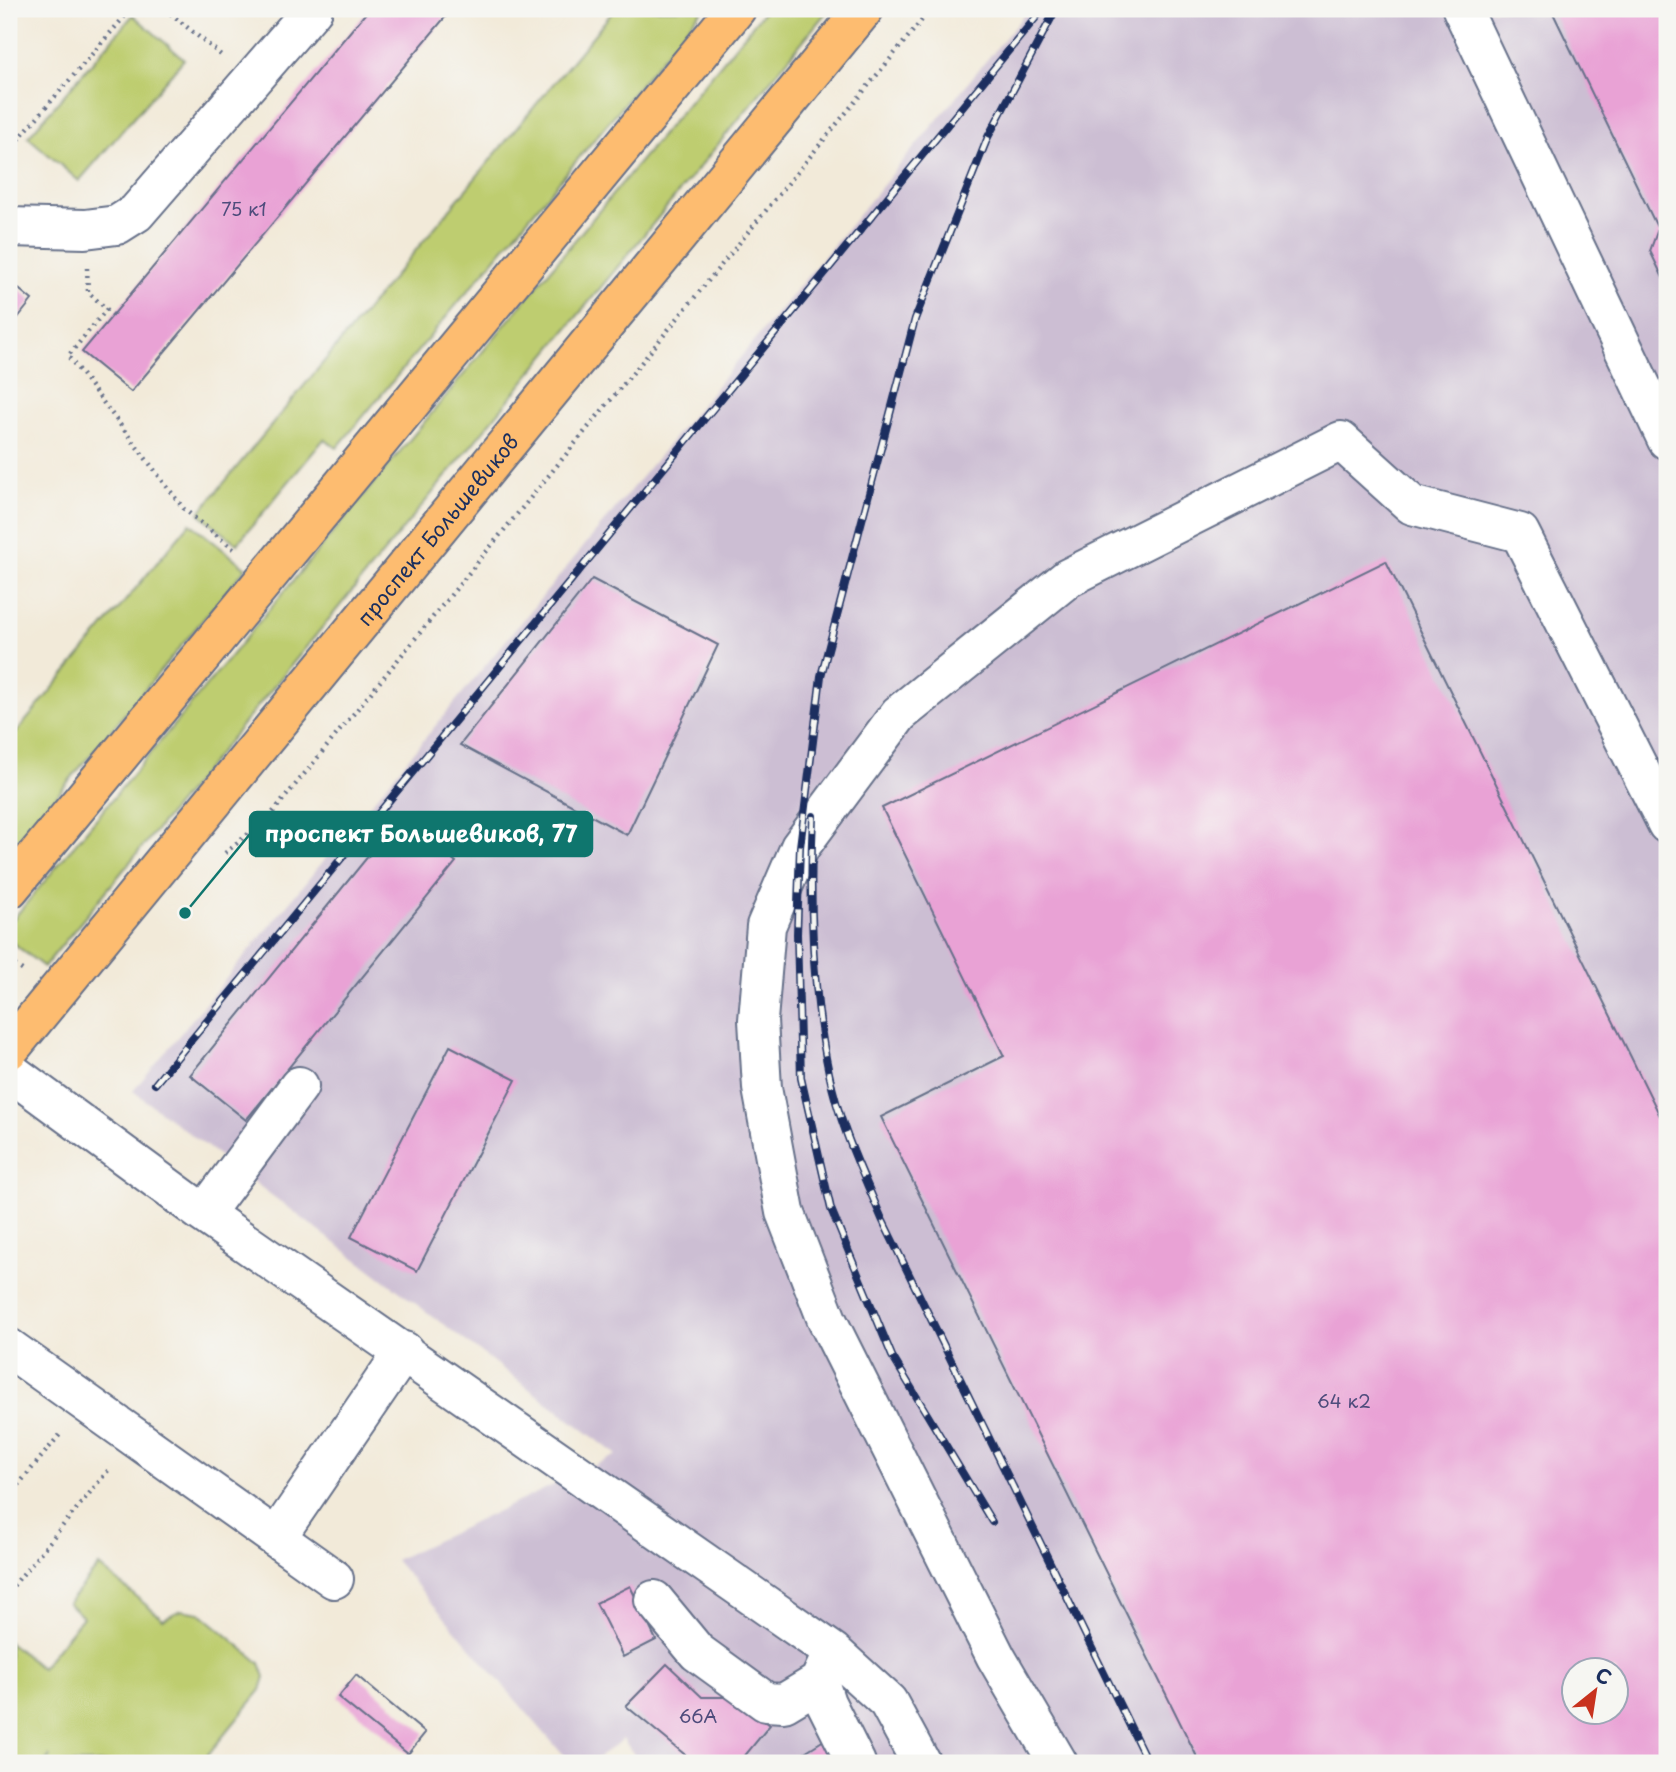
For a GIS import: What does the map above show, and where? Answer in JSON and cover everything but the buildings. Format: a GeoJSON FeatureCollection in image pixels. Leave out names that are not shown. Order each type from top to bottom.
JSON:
{"type":"FeatureCollection","features":[{"type":"Feature","properties":{"kind":"main road"},"geometry":{"type":"LineString","coordinates":[[9,889],[736,9]]}},
{"type":"Feature","properties":{"kind":"main road","name":"проспект Большевиков"},"geometry":{"type":"LineString","coordinates":[[9,1050],[864,9]]}},
{"type":"Feature","properties":{"kind":"street"},"geometry":{"type":"LineString","coordinates":[[9,227],[85,229],[117,225],[136,213],[313,9]]}},
{"type":"Feature","properties":{"kind":"street"},"geometry":{"type":"LineString","coordinates":[[1462,9],[1667,440]]}},
{"type":"Feature","properties":{"kind":"street"},"geometry":{"type":"LineString","coordinates":[[1058,1763],[996,1657],[827,1320],[785,1212],[762,1088],[758,1020],[766,926],[800,847],[899,715],[1068,578],[1341,441],[1412,505],[1520,533],[1667,824]]}},
{"type":"Feature","properties":{"kind":"street"},"geometry":{"type":"LineString","coordinates":[[9,1071],[204,1214],[404,1351],[826,1667],[888,1702],[921,1763]]}},
{"type":"Feature","properties":{"kind":"street"},"geometry":{"type":"LineString","coordinates":[[204,1214],[299,1086]]}},
{"type":"Feature","properties":{"kind":"street"},"geometry":{"type":"LineString","coordinates":[[9,1349],[334,1579]]}},
{"type":"Feature","properties":{"kind":"street"},"geometry":{"type":"LineString","coordinates":[[276,1538],[404,1351]]}},
{"type":"Feature","properties":{"kind":"street"},"geometry":{"type":"LineString","coordinates":[[654,1600],[697,1652],[766,1702],[785,1703],[826,1667]]}},
{"type":"Feature","properties":{"kind":"street"},"geometry":{"type":"LineString","coordinates":[[826,1667],[826,1703],[856,1763]]}},
{"type":"Feature","properties":{"kind":"path"},"geometry":{"type":"LineString","coordinates":[[9,149],[131,9]]}},
{"type":"Feature","properties":{"kind":"path"},"geometry":{"type":"LineString","coordinates":[[166,9],[251,80]]}},
{"type":"Feature","properties":{"kind":"path"},"geometry":{"type":"LineString","coordinates":[[221,855],[269,817],[931,9]]}},
{"type":"Feature","properties":{"kind":"path"},"geometry":{"type":"LineString","coordinates":[[85,229],[88,292],[113,315]]}},
{"type":"Feature","properties":{"kind":"path"},"geometry":{"type":"LineString","coordinates":[[107,309],[68,356],[184,509],[241,555]]}},
{"type":"Feature","properties":{"kind":"path"},"geometry":{"type":"LineString","coordinates":[[9,1496],[86,1403]]}},
{"type":"Feature","properties":{"kind":"path"},"geometry":{"type":"LineString","coordinates":[[9,1591],[135,1438]]}},
{"type":"Feature","properties":{"kind":"shaded area"},"geometry":{"type":"Polygon","coordinates":[[[1029,9],[1667,9],[1667,1763],[640,1763],[623,1739],[591,1763],[570,1763],[395,1560],[617,1455],[133,1091],[1029,9]]]}},
{"type":"Feature","properties":{"kind":"green space"},"geometry":{"type":"Polygon","coordinates":[[[615,9],[703,9],[337,448],[324,439],[237,544],[199,513],[615,9]]]}},
{"type":"Feature","properties":{"kind":"green space"},"geometry":{"type":"Polygon","coordinates":[[[766,9],[829,9],[44,967],[9,940],[9,924],[766,9]]]}},
{"type":"Feature","properties":{"kind":"green space"},"geometry":{"type":"Polygon","coordinates":[[[133,15],[184,59],[79,181],[28,137],[133,15]]]}},
{"type":"Feature","properties":{"kind":"green space"},"geometry":{"type":"Polygon","coordinates":[[[190,523],[246,568],[9,853],[9,741],[190,523]]]}},
{"type":"Feature","properties":{"kind":"green space"},"geometry":{"type":"Polygon","coordinates":[[[99,1566],[163,1619],[181,1610],[200,1613],[260,1663],[265,1677],[261,1690],[201,1763],[48,1763],[50,1756],[44,1763],[21,1763],[9,1753],[9,1642],[41,1668],[83,1617],[68,1603],[99,1566]]]}},
{"type":"Feature","properties":{"kind":"railway"},"geometry":{"type":"LineString","coordinates":[[155,1084],[1043,9]]}},
{"type":"Feature","properties":{"kind":"railway"},"geometry":{"type":"LineString","coordinates":[[992,1522],[892,1356],[831,1209],[801,1078],[797,934],[800,847],[821,676],[915,319],[988,137],[1056,9]]}},
{"type":"Feature","properties":{"kind":"railway"},"geometry":{"type":"LineString","coordinates":[[813,816],[811,879],[815,978],[823,1043],[833,1092],[845,1129],[882,1219],[1148,1763]]}},
{"type":"Feature","properties":{"kind":"place","name":"проспект Большевиков, 77"},"geometry":{"type":"Point","coordinates":[185,913]}}]}
